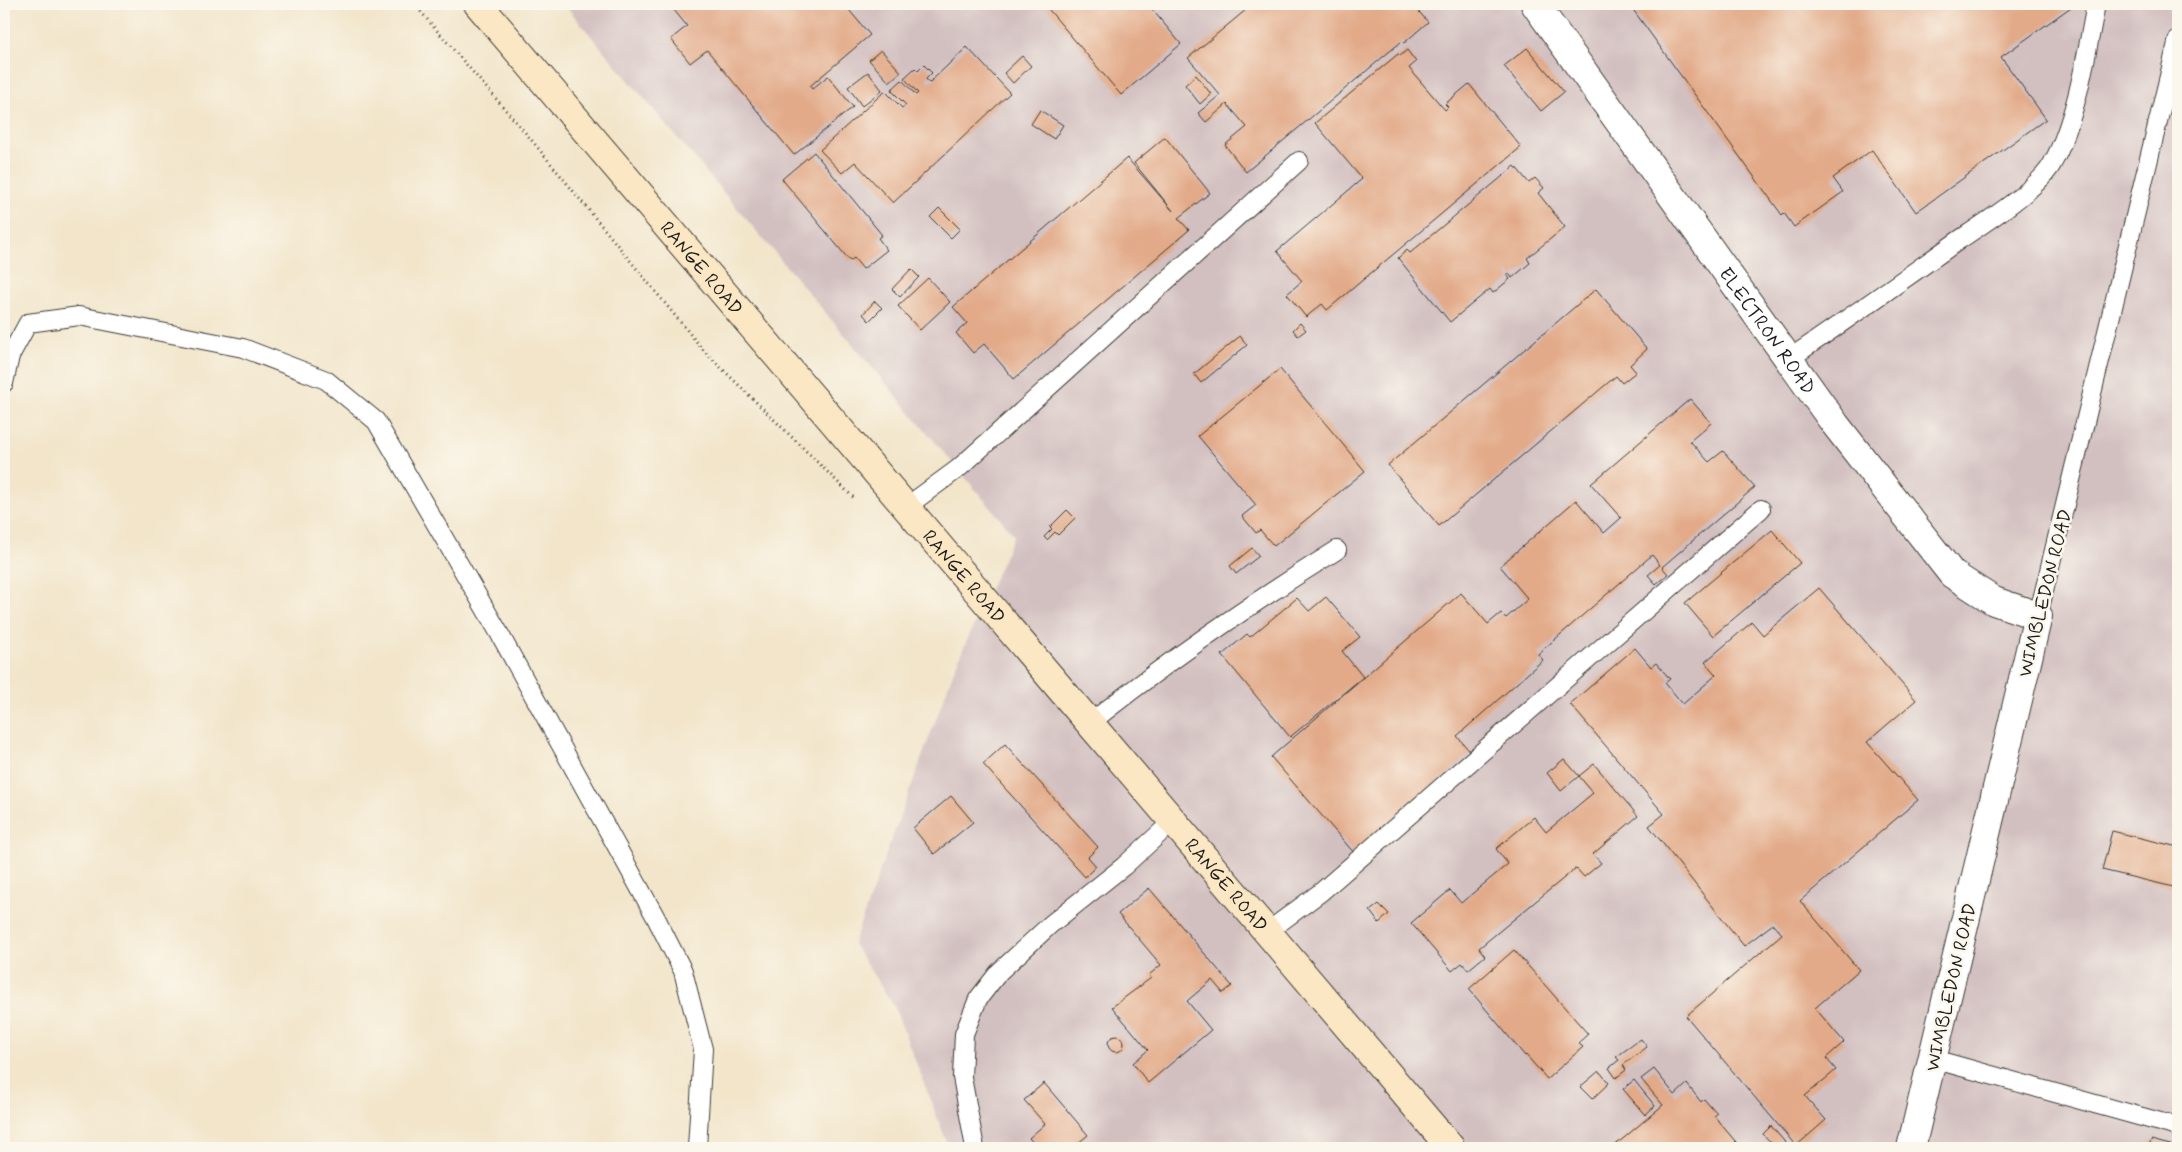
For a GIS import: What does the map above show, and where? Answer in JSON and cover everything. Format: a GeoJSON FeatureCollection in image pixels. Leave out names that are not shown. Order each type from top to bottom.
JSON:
{"type":"FeatureCollection","features":[{"type":"Feature","properties":{"kind":"main road","name":"RANGE ROAD"},"geometry":{"type":"LineString","coordinates":[[478,4],[1451,1148]]}},
{"type":"Feature","properties":{"kind":"street","name":"ELECTRON ROAD"},"geometry":{"type":"LineString","coordinates":[[1535,4],[1836,424],[1952,574],[1994,601],[2038,616]]}},
{"type":"Feature","properties":{"kind":"street","name":"WIMBLEDON ROAD"},"geometry":{"type":"LineString","coordinates":[[1911,1148],[2038,616]]}},
{"type":"Feature","properties":{"kind":"lane"},"geometry":{"type":"LineString","coordinates":[[1789,359],[1996,215],[2037,182],[2052,165],[2065,132],[2082,73],[2096,4]]}},
{"type":"Feature","properties":{"kind":"lane","name":"WIMBLEDON ROAD"},"geometry":{"type":"LineString","coordinates":[[2038,616],[2178,39]]}},
{"type":"Feature","properties":{"kind":"lane"},"geometry":{"type":"LineString","coordinates":[[906,507],[959,468],[1299,161]]}},
{"type":"Feature","properties":{"kind":"lane"},"geometry":{"type":"LineString","coordinates":[[4,383],[10,356],[28,323],[79,316],[243,348],[326,380],[376,421],[498,631],[655,916],[683,972],[702,1049],[697,1148]]}},
{"type":"Feature","properties":{"kind":"lane"},"geometry":{"type":"LineString","coordinates":[[1267,932],[1321,892],[1761,510]]}},
{"type":"Feature","properties":{"kind":"lane"},"geometry":{"type":"LineString","coordinates":[[1090,723],[1143,681],[1264,596],[1337,550]]}},
{"type":"Feature","properties":{"kind":"lane"},"geometry":{"type":"LineString","coordinates":[[975,1148],[962,1077],[964,1034],[978,999],[999,972],[1051,924],[1124,866],[1173,821]]}},
{"type":"Feature","properties":{"kind":"lane"},"geometry":{"type":"LineString","coordinates":[[1932,1059],[2178,1127]]}},
{"type":"Feature","properties":{"kind":"path"},"geometry":{"type":"LineString","coordinates":[[414,4],[529,137],[704,351],[858,502]]}},
{"type":"Feature","properties":{"kind":"shaded area"},"geometry":{"type":"Polygon","coordinates":[[[564,4],[2178,4],[2178,1148],[949,1148],[894,1006],[853,944],[956,665],[1014,535],[564,4]]]}},
{"type":"Feature","properties":{"kind":"building"},"geometry":{"type":"Polygon","coordinates":[[[669,4],[844,4],[870,35],[810,86],[812,89],[828,76],[853,107],[794,155],[707,50],[690,63],[671,39],[687,26],[669,4]]]}},
{"type":"Feature","properties":{"kind":"building"},"geometry":{"type":"Polygon","coordinates":[[[1044,4],[1153,4],[1150,7],[1181,44],[1121,95],[1044,4]]]}},
{"type":"Feature","properties":{"kind":"building"},"geometry":{"type":"Polygon","coordinates":[[[1253,4],[1412,4],[1428,22],[1404,43],[1402,41],[1246,172],[1225,145],[1247,127],[1227,104],[1206,122],[1198,113],[1220,95],[1188,58],[1253,4]]]}},
{"type":"Feature","properties":{"kind":"building"},"geometry":{"type":"Polygon","coordinates":[[[1629,4],[2069,4],[2071,7],[2001,57],[2046,119],[1916,212],[1872,150],[1833,178],[1843,192],[1794,227],[1784,213],[1782,215],[1629,4]]]}},
{"type":"Feature","properties":{"kind":"building"},"geometry":{"type":"Polygon","coordinates":[[[967,47],[1010,93],[893,203],[855,162],[842,173],[820,150],[885,91],[902,108],[906,105],[891,90],[902,80],[916,95],[918,93],[904,78],[915,68],[918,71],[924,65],[932,73],[926,79],[929,83],[967,47]]]}},
{"type":"Feature","properties":{"kind":"building"},"geometry":{"type":"Polygon","coordinates":[[[1527,48],[1564,92],[1541,111],[1504,66],[1527,48]]]}},
{"type":"Feature","properties":{"kind":"building"},"geometry":{"type":"Polygon","coordinates":[[[881,50],[901,72],[889,82],[869,60],[881,50]]]}},
{"type":"Feature","properties":{"kind":"building"},"geometry":{"type":"Polygon","coordinates":[[[1407,50],[1416,62],[1409,68],[1445,110],[1448,107],[1445,104],[1469,84],[1521,147],[1327,310],[1322,304],[1306,317],[1287,294],[1302,281],[1277,251],[1362,179],[1315,123],[1398,54],[1400,56],[1407,50]]]}},
{"type":"Feature","properties":{"kind":"building"},"geometry":{"type":"Polygon","coordinates":[[[1022,56],[1031,66],[1013,83],[1004,73],[1022,56]]]}},
{"type":"Feature","properties":{"kind":"building"},"geometry":{"type":"Polygon","coordinates":[[[868,72],[882,90],[862,106],[848,87],[868,72]]]}},
{"type":"Feature","properties":{"kind":"building"},"geometry":{"type":"Polygon","coordinates":[[[1196,75],[1211,94],[1200,104],[1185,85],[1196,75]]]}},
{"type":"Feature","properties":{"kind":"building"},"geometry":{"type":"Polygon","coordinates":[[[1040,110],[1063,125],[1054,139],[1031,124],[1040,110]]]}},
{"type":"Feature","properties":{"kind":"building"},"geometry":{"type":"Polygon","coordinates":[[[1165,137],[1210,193],[1178,218],[1189,230],[1014,379],[984,344],[973,353],[956,333],[967,323],[953,307],[1127,158],[1173,211],[1134,163],[1165,137]]]}},
{"type":"Feature","properties":{"kind":"building"},"geometry":{"type":"Polygon","coordinates":[[[814,152],[882,235],[878,238],[887,250],[863,269],[854,258],[850,261],[782,179],[814,152]]]}},
{"type":"Feature","properties":{"kind":"building"},"geometry":{"type":"Polygon","coordinates":[[[1515,166],[1529,183],[1535,178],[1544,188],[1538,193],[1565,227],[1527,258],[1530,263],[1512,278],[1509,273],[1507,275],[1510,279],[1493,293],[1490,289],[1450,322],[1398,258],[1407,250],[1410,253],[1515,166]]]}},
{"type":"Feature","properties":{"kind":"building"},"geometry":{"type":"Polygon","coordinates":[[[939,208],[960,229],[951,238],[930,217],[939,208]]]}},
{"type":"Feature","properties":{"kind":"building"},"geometry":{"type":"Polygon","coordinates":[[[911,269],[919,277],[900,297],[892,289],[911,269]]]}},
{"type":"Feature","properties":{"kind":"building"},"geometry":{"type":"Polygon","coordinates":[[[928,278],[950,302],[920,330],[898,306],[928,278]]]}},
{"type":"Feature","properties":{"kind":"building"},"geometry":{"type":"Polygon","coordinates":[[[1596,289],[1647,349],[1630,365],[1636,372],[1622,383],[1616,376],[1439,526],[1388,465],[1596,289]]]}},
{"type":"Feature","properties":{"kind":"building"},"geometry":{"type":"Polygon","coordinates":[[[875,301],[882,308],[869,321],[863,314],[875,301]]]}},
{"type":"Feature","properties":{"kind":"building"},"geometry":{"type":"Polygon","coordinates":[[[1300,323],[1306,330],[1298,336],[1293,330],[1300,323]]]}},
{"type":"Feature","properties":{"kind":"building"},"geometry":{"type":"Polygon","coordinates":[[[1240,336],[1247,345],[1201,383],[1194,374],[1240,336]]]}},
{"type":"Feature","properties":{"kind":"building"},"geometry":{"type":"Polygon","coordinates":[[[1280,369],[1365,471],[1274,546],[1260,530],[1256,533],[1242,516],[1256,505],[1198,436],[1280,369]]]}},
{"type":"Feature","properties":{"kind":"building"},"geometry":{"type":"Polygon","coordinates":[[[1690,399],[1711,423],[1690,441],[1709,462],[1723,451],[1755,487],[1662,567],[1668,574],[1656,584],[1648,575],[1660,565],[1652,555],[1538,654],[1543,660],[1457,736],[1471,753],[1355,854],[1271,757],[1461,593],[1488,624],[1501,613],[1506,618],[1528,599],[1500,566],[1576,500],[1604,533],[1621,518],[1591,484],[1690,399]]]}},
{"type":"Feature","properties":{"kind":"building"},"geometry":{"type":"Polygon","coordinates":[[[1067,510],[1075,518],[1058,535],[1055,532],[1047,540],[1044,537],[1052,529],[1050,527],[1067,510]]]}},
{"type":"Feature","properties":{"kind":"building"},"geometry":{"type":"Polygon","coordinates":[[[1772,530],[1800,563],[1713,636],[1685,603],[1772,530]]]}},
{"type":"Feature","properties":{"kind":"building"},"geometry":{"type":"Polygon","coordinates":[[[1252,548],[1259,556],[1236,574],[1230,566],[1252,548]]]}},
{"type":"Feature","properties":{"kind":"building"},"geometry":{"type":"Polygon","coordinates":[[[1819,588],[1916,700],[1867,742],[1918,800],[1800,901],[1859,970],[1815,1008],[1844,1042],[1826,1058],[1836,1070],[1805,1096],[1826,1120],[1796,1146],[1686,1016],[1782,934],[1773,924],[1744,946],[1649,826],[1664,814],[1570,704],[1635,648],[1651,667],[1656,663],[1670,679],[1665,683],[1683,704],[1716,675],[1705,662],[1752,622],[1763,635],[1819,588]]]}},
{"type":"Feature","properties":{"kind":"building"},"geometry":{"type":"Polygon","coordinates":[[[1326,597],[1360,637],[1342,651],[1363,677],[1290,737],[1222,655],[1247,634],[1250,637],[1297,598],[1309,611],[1326,597]]]}},
{"type":"Feature","properties":{"kind":"building"},"geometry":{"type":"Polygon","coordinates":[[[1005,744],[1098,847],[1088,857],[1096,866],[1085,877],[983,764],[1005,744]]]}},
{"type":"Feature","properties":{"kind":"building"},"geometry":{"type":"Polygon","coordinates":[[[1564,759],[1579,776],[1561,791],[1547,773],[1564,759]]]}},
{"type":"Feature","properties":{"kind":"building"},"geometry":{"type":"Polygon","coordinates":[[[1594,764],[1638,816],[1593,854],[1601,863],[1584,877],[1576,868],[1479,948],[1485,956],[1468,970],[1462,963],[1452,971],[1411,923],[1450,890],[1461,903],[1508,864],[1496,849],[1534,817],[1546,832],[1593,793],[1579,776],[1594,764]]]}},
{"type":"Feature","properties":{"kind":"building"},"geometry":{"type":"Polygon","coordinates":[[[951,796],[973,822],[934,854],[913,828],[951,796]]]}},
{"type":"Feature","properties":{"kind":"building"},"geometry":{"type":"Polygon","coordinates":[[[2112,831],[2178,847],[2178,888],[2102,870],[2112,831]]]}},
{"type":"Feature","properties":{"kind":"building"},"geometry":{"type":"Polygon","coordinates":[[[1149,888],[1232,986],[1223,993],[1212,980],[1187,1001],[1211,1030],[1148,1083],[1133,1063],[1148,1050],[1112,1007],[1151,978],[1149,975],[1161,965],[1118,914],[1149,888]]]}},
{"type":"Feature","properties":{"kind":"building"},"geometry":{"type":"Polygon","coordinates":[[[1379,904],[1389,914],[1379,923],[1370,911],[1379,904]]]}},
{"type":"Feature","properties":{"kind":"building"},"geometry":{"type":"Polygon","coordinates":[[[1514,950],[1588,1034],[1578,1043],[1583,1047],[1547,1079],[1525,1056],[1469,989],[1514,950]]]}},
{"type":"Feature","properties":{"kind":"building"},"geometry":{"type":"Polygon","coordinates":[[[1116,1036],[1124,1044],[1116,1052],[1108,1044],[1116,1036]]]}},
{"type":"Feature","properties":{"kind":"building"},"geometry":{"type":"Polygon","coordinates":[[[1641,1039],[1647,1047],[1623,1065],[1626,1070],[1616,1078],[1609,1068],[1619,1060],[1616,1057],[1641,1039]]]}},
{"type":"Feature","properties":{"kind":"building"},"geometry":{"type":"Polygon","coordinates":[[[1654,1069],[1675,1095],[1687,1084],[1701,1102],[1704,1099],[1717,1114],[1714,1116],[1741,1148],[1612,1148],[1663,1105],[1641,1079],[1654,1069]]]}},
{"type":"Feature","properties":{"kind":"building"},"geometry":{"type":"Polygon","coordinates":[[[1599,1071],[1609,1083],[1592,1099],[1580,1087],[1599,1071]]]}},
{"type":"Feature","properties":{"kind":"building"},"geometry":{"type":"Polygon","coordinates":[[[1634,1080],[1655,1106],[1645,1115],[1623,1089],[1634,1080]]]}},
{"type":"Feature","properties":{"kind":"building"},"geometry":{"type":"Polygon","coordinates":[[[1044,1083],[1088,1135],[1072,1148],[1038,1148],[1029,1138],[1045,1124],[1024,1100],[1044,1083]]]}},
{"type":"Feature","properties":{"kind":"building"},"geometry":{"type":"Polygon","coordinates":[[[1771,1126],[1790,1148],[1776,1148],[1763,1134],[1771,1126]]]}},
{"type":"Feature","properties":{"kind":"building"},"geometry":{"type":"Polygon","coordinates":[[[2151,1140],[2178,1147],[2178,1148],[2149,1148],[2151,1140]]]}}]}
